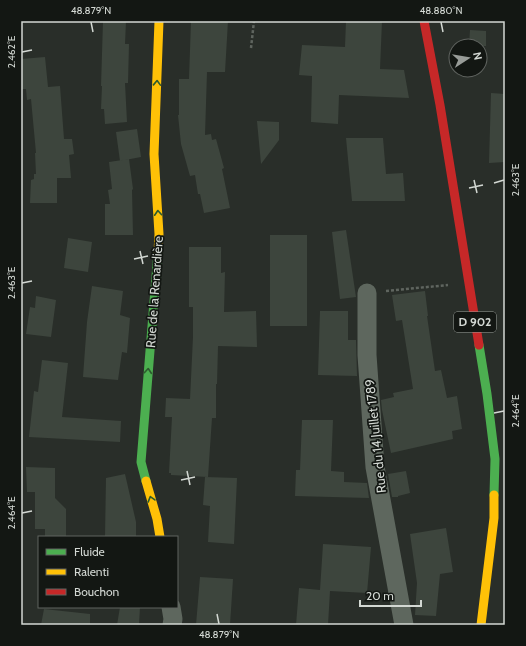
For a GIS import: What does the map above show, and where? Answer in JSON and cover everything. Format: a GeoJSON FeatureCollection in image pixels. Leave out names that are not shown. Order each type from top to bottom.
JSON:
{"type":"FeatureCollection","features":[{"type":"Feature","properties":{"kind":"main road","name":"Rue de la Renardière"},"geometry":{"type":"LineString","coordinates":[[159,21],[154,154],[159,234],[141,462],[157,519],[160,536]]}},
{"type":"Feature","properties":{"kind":"main road","name":"D 902"},"geometry":{"type":"LineString","coordinates":[[424,21],[440,105],[487,394],[495,459],[494,518],[481,625]]}},
{"type":"Feature","properties":{"kind":"street","name":"Rue du 14 Juillet 1789"},"geometry":{"type":"LineString","coordinates":[[367,293],[367,355],[375,466],[404,625]]}},
{"type":"Feature","properties":{"kind":"street"},"geometry":{"type":"LineString","coordinates":[[171,608],[173,619],[172,625]]}},
{"type":"Feature","properties":{"kind":"path"},"geometry":{"type":"LineString","coordinates":[[251,48],[254,21]]}},
{"type":"Feature","properties":{"kind":"path"},"geometry":{"type":"LineString","coordinates":[[367,293],[468,282]]}},
{"type":"Feature","properties":{"kind":"building"},"geometry":{"type":"Polygon","coordinates":[[[103,21],[126,21],[125,44],[129,44],[128,83],[125,83],[127,122],[105,124],[104,109],[101,109],[103,21]]]}},
{"type":"Feature","properties":{"kind":"building"},"geometry":{"type":"Polygon","coordinates":[[[191,21],[228,21],[225,72],[207,72],[205,135],[211,134],[212,140],[216,139],[224,168],[222,169],[230,208],[204,213],[200,194],[198,194],[195,175],[190,176],[181,144],[178,115],[179,79],[189,79],[191,21]]]}},
{"type":"Feature","properties":{"kind":"building"},"geometry":{"type":"Polygon","coordinates":[[[346,21],[382,21],[380,69],[404,70],[409,98],[339,95],[338,124],[311,122],[312,76],[299,75],[302,45],[345,47],[346,21]]]}},
{"type":"Feature","properties":{"kind":"building"},"geometry":{"type":"Polygon","coordinates":[[[470,30],[486,31],[486,38],[470,38],[470,30]]]}},
{"type":"Feature","properties":{"kind":"building"},"geometry":{"type":"Polygon","coordinates":[[[45,57],[48,87],[60,86],[64,139],[72,139],[74,154],[69,155],[71,178],[57,178],[57,203],[30,203],[31,180],[34,179],[34,174],[36,174],[36,153],[31,99],[27,100],[26,89],[21,89],[21,59],[45,57]]]}},
{"type":"Feature","properties":{"kind":"building"},"geometry":{"type":"Polygon","coordinates":[[[491,93],[505,94],[505,162],[489,163],[491,93]]]}},
{"type":"Feature","properties":{"kind":"building"},"geometry":{"type":"Polygon","coordinates":[[[257,121],[279,122],[279,140],[261,164],[257,121]]]}},
{"type":"Feature","properties":{"kind":"building"},"geometry":{"type":"Polygon","coordinates":[[[137,129],[141,157],[120,161],[116,132],[137,129]]]}},
{"type":"Feature","properties":{"kind":"building"},"geometry":{"type":"Polygon","coordinates":[[[346,138],[383,138],[386,174],[403,173],[405,201],[352,201],[346,138]]]}},
{"type":"Feature","properties":{"kind":"building"},"geometry":{"type":"Polygon","coordinates":[[[129,159],[133,189],[133,235],[105,235],[105,204],[110,204],[108,190],[112,189],[109,162],[129,159]]]}},
{"type":"Feature","properties":{"kind":"building"},"geometry":{"type":"Polygon","coordinates":[[[346,230],[356,297],[340,299],[332,232],[346,230]]]}},
{"type":"Feature","properties":{"kind":"building"},"geometry":{"type":"Polygon","coordinates":[[[270,235],[307,235],[307,326],[270,326],[270,235]]]}},
{"type":"Feature","properties":{"kind":"building"},"geometry":{"type":"Polygon","coordinates":[[[68,238],[92,242],[88,272],[64,268],[68,238]]]}},
{"type":"Feature","properties":{"kind":"building"},"geometry":{"type":"Polygon","coordinates":[[[189,247],[221,247],[221,273],[225,272],[224,312],[256,311],[257,347],[218,346],[216,418],[212,418],[208,477],[171,475],[171,473],[169,473],[172,417],[165,417],[166,398],[190,399],[193,307],[189,307],[189,247]]]}},
{"type":"Feature","properties":{"kind":"building"},"geometry":{"type":"Polygon","coordinates":[[[92,286],[123,291],[120,315],[130,318],[127,353],[122,352],[118,380],[83,377],[87,322],[92,286]]]}},
{"type":"Feature","properties":{"kind":"building"},"geometry":{"type":"Polygon","coordinates":[[[425,291],[435,371],[441,370],[447,398],[457,396],[462,429],[452,431],[453,439],[391,453],[381,400],[394,397],[393,393],[413,389],[402,320],[396,321],[392,295],[425,291]]]}},
{"type":"Feature","properties":{"kind":"building"},"geometry":{"type":"Polygon","coordinates":[[[36,296],[56,300],[51,337],[26,334],[30,307],[35,308],[36,296]]]}},
{"type":"Feature","properties":{"kind":"building"},"geometry":{"type":"Polygon","coordinates":[[[320,311],[348,311],[348,340],[356,340],[357,376],[318,375],[320,311]]]}},
{"type":"Feature","properties":{"kind":"building"},"geometry":{"type":"Polygon","coordinates":[[[42,360],[68,363],[62,417],[121,421],[120,442],[29,437],[34,391],[38,392],[42,360]]]}},
{"type":"Feature","properties":{"kind":"building"},"geometry":{"type":"Polygon","coordinates":[[[302,420],[333,420],[331,471],[344,472],[344,482],[367,483],[369,498],[295,496],[296,470],[300,470],[302,420]]]}},
{"type":"Feature","properties":{"kind":"building"},"geometry":{"type":"Polygon","coordinates":[[[26,467],[55,468],[55,498],[66,509],[66,536],[45,536],[45,529],[35,529],[35,492],[27,492],[26,467]]]}},
{"type":"Feature","properties":{"kind":"building"},"geometry":{"type":"Polygon","coordinates":[[[406,471],[410,493],[398,497],[392,497],[388,474],[406,471]]]}},
{"type":"Feature","properties":{"kind":"building"},"geometry":{"type":"Polygon","coordinates":[[[125,474],[136,522],[136,536],[105,536],[106,478],[125,474]]]}},
{"type":"Feature","properties":{"kind":"building"},"geometry":{"type":"Polygon","coordinates":[[[205,477],[237,478],[234,544],[208,542],[210,506],[203,505],[205,477]]]}},
{"type":"Feature","properties":{"kind":"building"},"geometry":{"type":"Polygon","coordinates":[[[446,528],[453,572],[440,574],[436,616],[415,615],[417,583],[410,534],[446,528]]]}},
{"type":"Feature","properties":{"kind":"building"},"geometry":{"type":"Polygon","coordinates":[[[323,544],[371,547],[367,593],[330,591],[328,625],[296,625],[299,588],[320,590],[323,544]]]}},
{"type":"Feature","properties":{"kind":"building"},"geometry":{"type":"Polygon","coordinates":[[[200,577],[233,579],[230,625],[196,625],[200,577]]]}},
{"type":"Feature","properties":{"kind":"building"},"geometry":{"type":"Polygon","coordinates":[[[120,608],[140,608],[139,625],[117,625],[120,608]]]}},
{"type":"Feature","properties":{"kind":"building"},"geometry":{"type":"Polygon","coordinates":[[[44,609],[90,614],[90,625],[41,625],[44,609]]]}},
{"type":"Feature","properties":{"kind":"traffic: fast"},"geometry":{"type":"LineString","coordinates":[[146,481],[141,462],[158,252]]}},
{"type":"Feature","properties":{"kind":"traffic: fast"},"geometry":{"type":"LineString","coordinates":[[479,345],[495,459],[494,495]]}},
{"type":"Feature","properties":{"kind":"traffic: slow"},"geometry":{"type":"LineString","coordinates":[[158,252],[159,234],[154,154],[159,21]]}},
{"type":"Feature","properties":{"kind":"traffic: slow"},"geometry":{"type":"LineString","coordinates":[[146,481],[157,519],[160,536]]}},
{"type":"Feature","properties":{"kind":"traffic: slow"},"geometry":{"type":"LineString","coordinates":[[481,625],[494,518],[494,495]]}},
{"type":"Feature","properties":{"kind":"traffic: jam"},"geometry":{"type":"LineString","coordinates":[[424,21],[440,105],[479,345]]}}]}
